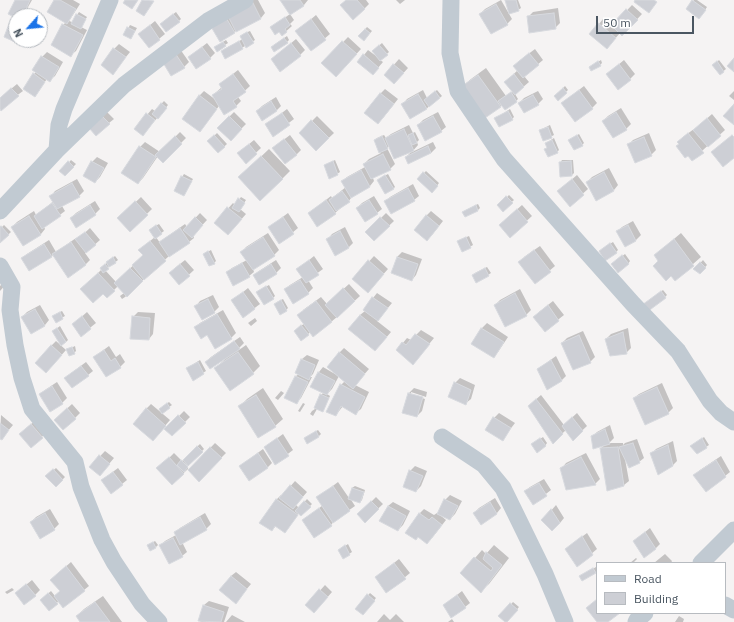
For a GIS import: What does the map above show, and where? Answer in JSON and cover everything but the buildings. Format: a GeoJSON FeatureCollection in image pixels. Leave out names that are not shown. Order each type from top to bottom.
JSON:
{"type":"FeatureCollection","features":[{"type":"Feature","properties":{"kind":"street"},"geometry":{"type":"LineString","coordinates":[[57,150],[59,125],[64,109],[110,0]]}},
{"type":"Feature","properties":{"kind":"street"},"geometry":{"type":"LineString","coordinates":[[0,211],[57,150],[124,84],[208,21],[245,0]]}},
{"type":"Feature","properties":{"kind":"street"},"geometry":{"type":"LineString","coordinates":[[451,0],[450,53],[458,91],[504,159],[633,304],[678,351],[710,401],[721,413],[734,422]]}},
{"type":"Feature","properties":{"kind":"street"},"geometry":{"type":"LineString","coordinates":[[0,266],[12,287],[10,310],[15,345],[22,378],[32,409],[75,462],[81,487],[102,540],[114,562],[142,604],[159,622]]}},
{"type":"Feature","properties":{"kind":"street"},"geometry":{"type":"LineString","coordinates":[[442,437],[484,465],[503,488],[545,574],[565,622]]}},
{"type":"Feature","properties":{"kind":"street"},"geometry":{"type":"LineString","coordinates":[[702,562],[734,530]]}}]}
